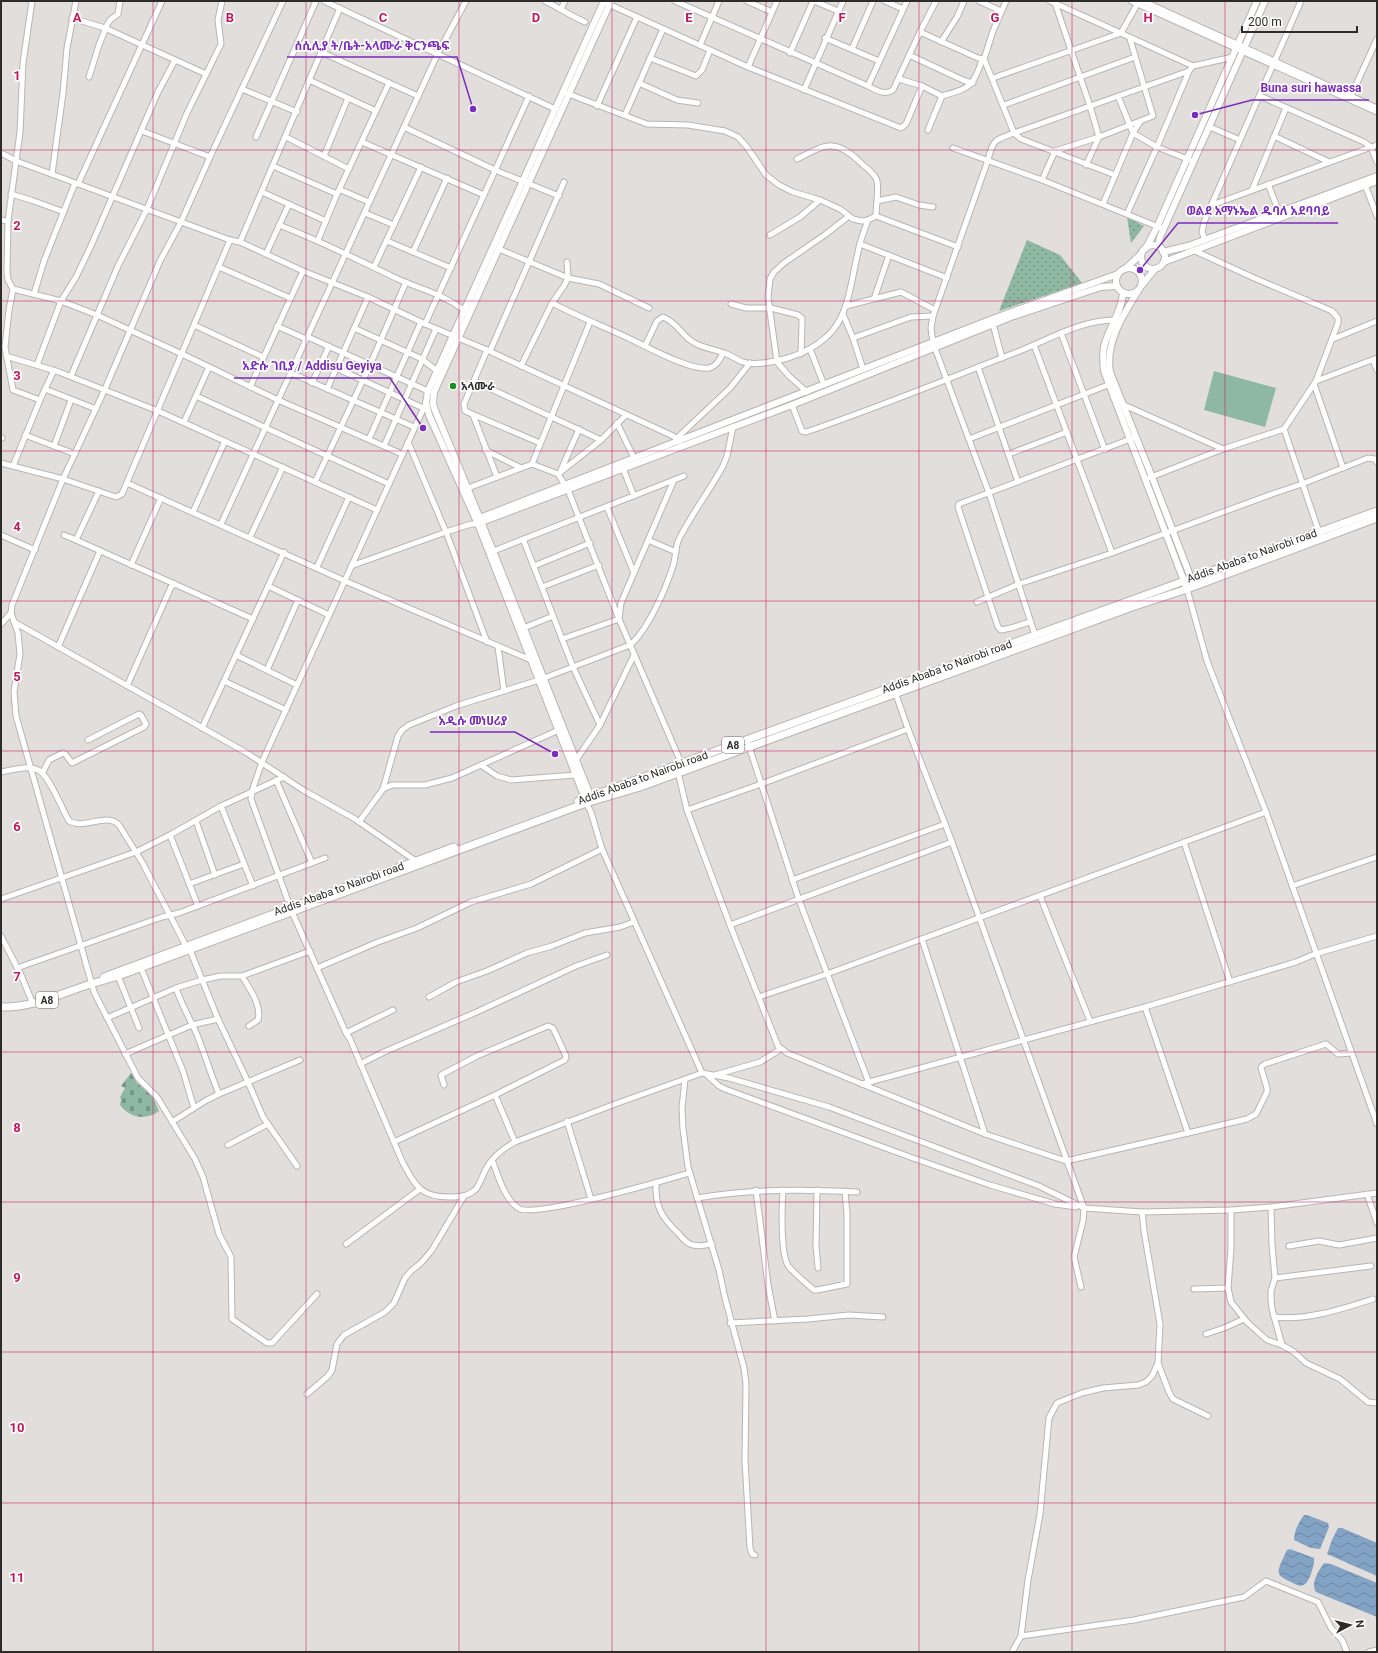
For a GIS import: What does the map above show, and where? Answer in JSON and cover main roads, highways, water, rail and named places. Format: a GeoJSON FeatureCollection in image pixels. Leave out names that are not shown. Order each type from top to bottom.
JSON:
{"type":"FeatureCollection","features":[{"type":"Feature","properties":{"kind":"highway","name":"Addis Ababa to Nairobi road"},"geometry":{"type":"LineString","coordinates":[[895,689],[1190,588],[1377,511]]}},
{"type":"Feature","properties":{"kind":"highway","name":"Addis Ababa to Nairobi road"},"geometry":{"type":"LineString","coordinates":[[91,984],[113,973],[188,948],[683,764],[748,743],[895,689],[1034,635],[1187,580],[1320,535],[1377,518]]}},
{"type":"Feature","properties":{"kind":"highway","name":"Addis Ababa to Nairobi road"},"geometry":{"type":"LineString","coordinates":[[291,910],[416,861],[589,800],[640,787],[678,773],[748,743]]}},
{"type":"Feature","properties":{"kind":"highway","name":"Addis Ababa to Nairobi road"},"geometry":{"type":"LineString","coordinates":[[1,1006],[33,1004],[141,968],[188,948]]}},
{"type":"Feature","properties":{"kind":"main road"},"geometry":{"type":"LineString","coordinates":[[479,520],[622,466],[733,427],[994,321],[1118,274],[1146,248],[1157,227],[1187,159],[1218,98],[1240,47],[1257,1]]}},
{"type":"Feature","properties":{"kind":"main road"},"geometry":{"type":"LineString","coordinates":[[1158,247],[1164,229],[1210,127],[1232,57],[1240,47],[1265,1]]}},
{"type":"Feature","properties":{"kind":"main road"},"geometry":{"type":"LineString","coordinates":[[479,520],[424,405],[428,391],[464,310],[526,183],[607,2]]}},
{"type":"Feature","properties":{"kind":"main road"},"geometry":{"type":"LineString","coordinates":[[567,93],[555,109],[499,249],[460,338],[434,392],[433,404],[468,488],[491,552],[561,730],[575,775],[589,800]]}},
{"type":"Feature","properties":{"kind":"main road"},"geometry":{"type":"LineString","coordinates":[[1163,252],[1205,240],[1377,176]]}},
{"type":"Feature","properties":{"kind":"main road"},"geometry":{"type":"LineString","coordinates":[[1187,580],[1165,532],[1146,479],[1124,405],[1108,380],[1108,362],[1111,347],[1129,306],[1140,288],[1155,269],[1164,262],[1377,181]]}},
{"type":"Feature","properties":{"kind":"main road"},"geometry":{"type":"LineString","coordinates":[[1146,248],[1150,246],[1158,247],[1163,252],[1164,262]]}},
{"type":"Feature","properties":{"kind":"main road"},"geometry":{"type":"LineString","coordinates":[[1141,254],[1142,264],[1150,269],[1155,269]]}},
{"type":"Feature","properties":{"kind":"main road"},"geometry":{"type":"LineString","coordinates":[[1118,274],[1116,278],[1116,286],[1123,293],[1130,294],[1140,288],[1142,281],[1139,272],[1135,269],[1126,268]]}},
{"type":"Feature","properties":{"kind":"main road"},"geometry":{"type":"LineString","coordinates":[[994,321],[1101,287],[1116,286]]}},
{"type":"Feature","properties":{"kind":"main road"},"geometry":{"type":"LineString","coordinates":[[1123,293],[1122,302],[1105,343],[1103,352],[1104,371],[1133,438],[1152,477],[1172,530],[1190,588]]}},
{"type":"Feature","properties":{"kind":"main road"},"geometry":{"type":"LineString","coordinates":[[622,466],[634,458],[863,369],[934,346]]}},
{"type":"Feature","properties":{"kind":"main road"},"geometry":{"type":"LineString","coordinates":[[521,629],[531,660],[541,680]]}},
{"type":"Feature","properties":{"kind":"main road"},"geometry":{"type":"LineString","coordinates":[[561,730],[576,760],[589,800]]}},
{"type":"Feature","properties":{"kind":"water"},"geometry":{"type":"Polygon","coordinates":[[[1304,1515],[1328,1523],[1329,1527],[1320,1549],[1311,1548],[1294,1540],[1297,1527],[1304,1515]]]}},
{"type":"Feature","properties":{"kind":"water"},"geometry":{"type":"Polygon","coordinates":[[[1338,1528],[1342,1528],[1377,1543],[1377,1576],[1327,1554],[1338,1528]]]}},
{"type":"Feature","properties":{"kind":"water"},"geometry":{"type":"Polygon","coordinates":[[[1290,1549],[1314,1558],[1313,1567],[1308,1581],[1300,1586],[1285,1579],[1279,1573],[1280,1565],[1287,1550],[1290,1549]]]}},
{"type":"Feature","properties":{"kind":"water"},"geometry":{"type":"Polygon","coordinates":[[[1324,1563],[1331,1564],[1377,1583],[1377,1617],[1316,1592],[1314,1588],[1315,1581],[1324,1563]]]}},
{"type":"Feature","properties":{"kind":"place","name":"ሰሲሊያ ት/ቤት-አላሙራ ቅርንጫፍ"},"geometry":{"type":"Point","coordinates":[473,109]}},
{"type":"Feature","properties":{"kind":"place","name":"Buna suri hawassa"},"geometry":{"type":"Point","coordinates":[1195,115]}},
{"type":"Feature","properties":{"kind":"place","name":"ወልደ አማኑኤል ዱባለ አደባባይ"},"geometry":{"type":"Point","coordinates":[1140,270]}},
{"type":"Feature","properties":{"kind":"place","name":"አላሙራ"},"geometry":{"type":"Point","coordinates":[453,386]}},
{"type":"Feature","properties":{"kind":"place","name":"አድሱ ገቢያ / Addisu Geyiya"},"geometry":{"type":"Point","coordinates":[423,428]}},
{"type":"Feature","properties":{"kind":"place","name":"አዲሱ መነሀሪያ"},"geometry":{"type":"Point","coordinates":[555,754]}}]}
